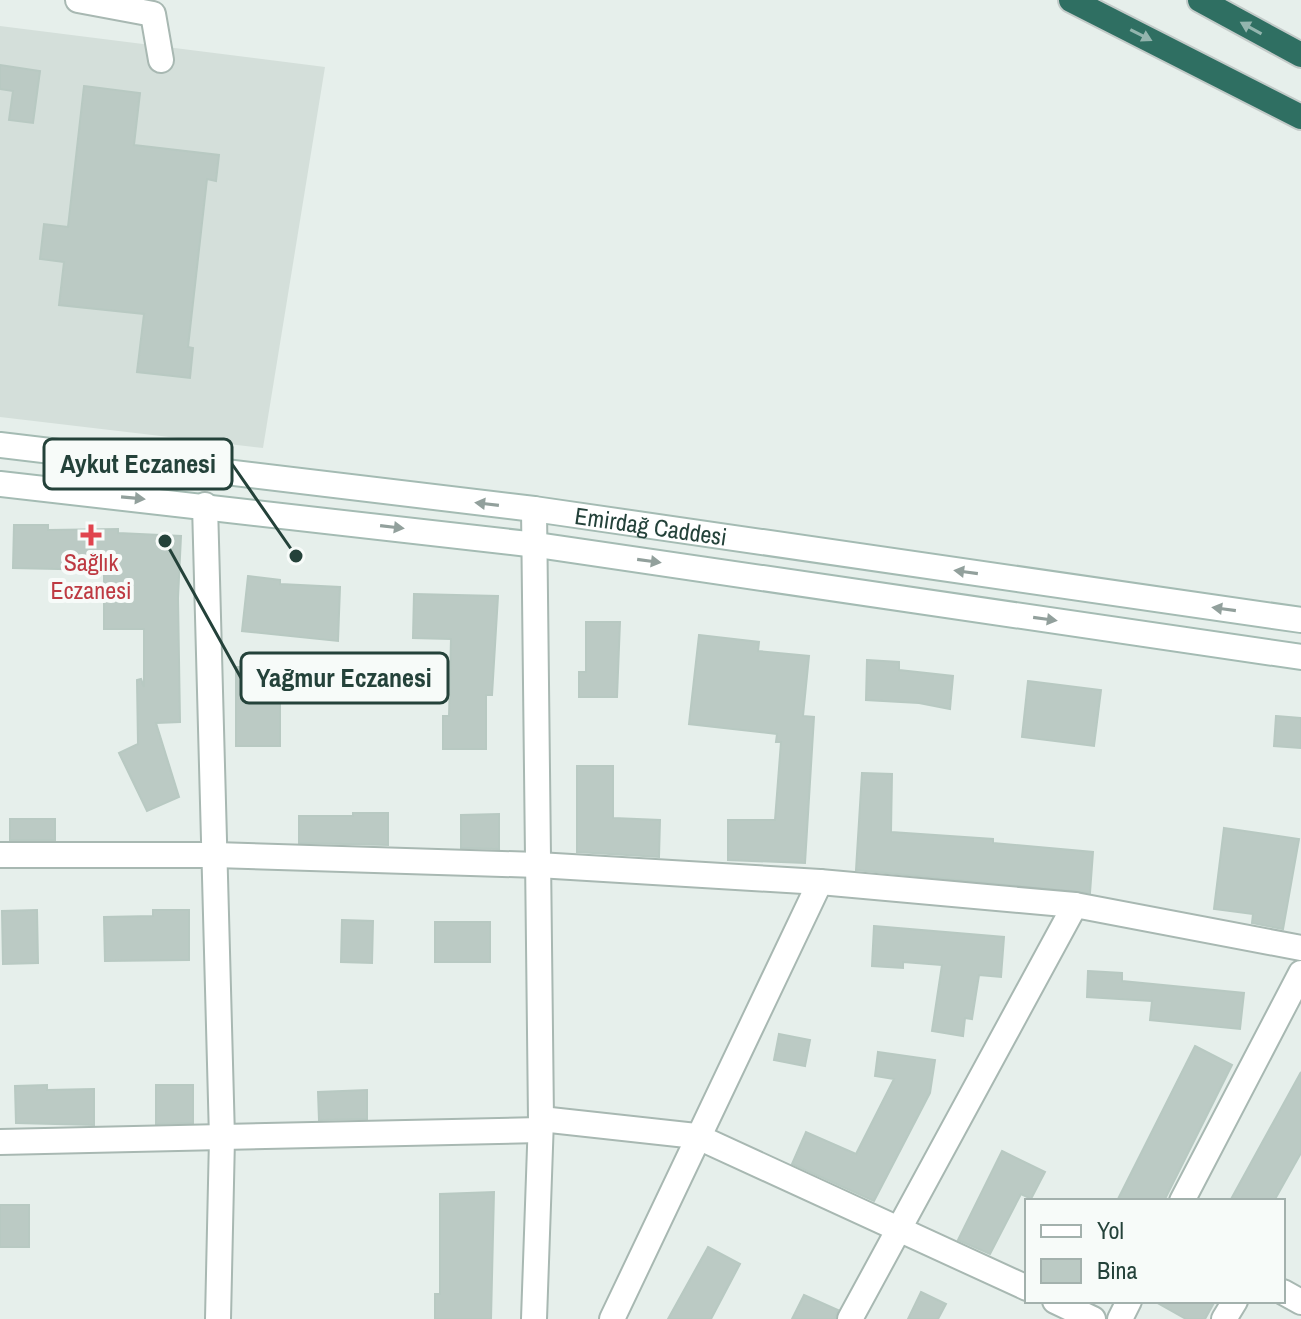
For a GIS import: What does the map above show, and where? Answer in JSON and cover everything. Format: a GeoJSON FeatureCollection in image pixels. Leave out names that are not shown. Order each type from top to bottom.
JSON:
{"type":"FeatureCollection","features":[{"type":"Feature","properties":{"kind":"highway"},"geometry":{"type":"LineString","coordinates":[[1071,0],[1301,117]]}},
{"type":"Feature","properties":{"kind":"highway"},"geometry":{"type":"LineString","coordinates":[[1200,0],[1301,55]]}},
{"type":"Feature","properties":{"kind":"street"},"geometry":{"type":"LineString","coordinates":[[78,0],[153,14],[161,60]]}},
{"type":"Feature","properties":{"kind":"street","name":"Emirdağ Caddesi"},"geometry":{"type":"LineString","coordinates":[[0,445],[534,509],[1301,620]]}},
{"type":"Feature","properties":{"kind":"street","name":"Emirdağ Caddesi"},"geometry":{"type":"LineString","coordinates":[[0,484],[537,545],[1301,657]]}},
{"type":"Feature","properties":{"kind":"street"},"geometry":{"type":"LineString","coordinates":[[205,505],[222,1138],[218,1319]]}},
{"type":"Feature","properties":{"kind":"street"},"geometry":{"type":"LineString","coordinates":[[534,509],[537,545],[540,1124],[534,1319]]}},
{"type":"Feature","properties":{"kind":"street"},"geometry":{"type":"LineString","coordinates":[[0,855],[215,855],[538,865],[820,882],[1075,905],[1301,948]]}},
{"type":"Feature","properties":{"kind":"street"},"geometry":{"type":"LineString","coordinates":[[612,1319],[696,1136],[820,882]]}},
{"type":"Feature","properties":{"kind":"street"},"geometry":{"type":"LineString","coordinates":[[850,1319],[1075,905]]}},
{"type":"Feature","properties":{"kind":"street"},"geometry":{"type":"LineString","coordinates":[[1183,1199],[1301,973]]}},
{"type":"Feature","properties":{"kind":"street"},"geometry":{"type":"LineString","coordinates":[[0,1142],[222,1138],[540,1124],[696,1136],[1025,1287]]}},
{"type":"Feature","properties":{"kind":"street"},"geometry":{"type":"LineString","coordinates":[[1059,1303],[1093,1319]]}},
{"type":"Feature","properties":{"kind":"shaded area"},"geometry":{"type":"Polygon","coordinates":[[[0,26],[325,67],[263,448],[0,417],[0,26]]]}},
{"type":"Feature","properties":{"kind":"building"},"geometry":{"type":"Polygon","coordinates":[[[0,65],[40,71],[33,123],[9,120],[13,91],[0,89],[0,65]]]}},
{"type":"Feature","properties":{"kind":"building"},"geometry":{"type":"Polygon","coordinates":[[[84,86],[140,93],[134,145],[219,155],[216,181],[207,179],[188,347],[193,348],[190,378],[137,372],[144,314],[59,305],[64,262],[40,259],[44,224],[68,227],[84,86]]]}},
{"type":"Feature","properties":{"kind":"building"},"geometry":{"type":"Polygon","coordinates":[[[14,525],[48,525],[48,530],[118,529],[118,533],[181,536],[178,598],[180,722],[156,723],[179,797],[147,811],[119,753],[138,744],[137,680],[141,679],[144,687],[144,629],[104,629],[104,570],[13,568],[14,525]]]}},
{"type":"Feature","properties":{"kind":"building"},"geometry":{"type":"Polygon","coordinates":[[[248,576],[280,580],[280,584],[340,587],[338,641],[242,631],[248,576]]]}},
{"type":"Feature","properties":{"kind":"building"},"geometry":{"type":"Polygon","coordinates":[[[414,594],[498,596],[492,695],[486,695],[486,749],[443,749],[443,716],[449,716],[451,639],[413,638],[414,594]]]}},
{"type":"Feature","properties":{"kind":"building"},"geometry":{"type":"Polygon","coordinates":[[[586,622],[620,622],[617,697],[579,697],[579,672],[586,672],[586,622]]]}},
{"type":"Feature","properties":{"kind":"building"},"geometry":{"type":"Polygon","coordinates":[[[699,635],[759,642],[758,651],[809,656],[803,716],[814,717],[805,863],[728,860],[728,820],[775,820],[781,742],[776,742],[777,734],[689,724],[699,635]]]}},
{"type":"Feature","properties":{"kind":"building"},"geometry":{"type":"Polygon","coordinates":[[[867,660],[899,662],[899,670],[953,676],[950,709],[919,703],[866,700],[867,660]]]}},
{"type":"Feature","properties":{"kind":"building"},"geometry":{"type":"Polygon","coordinates":[[[236,667],[291,667],[291,694],[280,694],[280,746],[236,746],[236,667]]]}},
{"type":"Feature","properties":{"kind":"building"},"geometry":{"type":"Polygon","coordinates":[[[1028,681],[1101,690],[1094,746],[1022,737],[1028,681]]]}},
{"type":"Feature","properties":{"kind":"building"},"geometry":{"type":"Polygon","coordinates":[[[1276,716],[1301,718],[1301,748],[1274,746],[1276,716]]]}},
{"type":"Feature","properties":{"kind":"building"},"geometry":{"type":"Polygon","coordinates":[[[577,766],[613,766],[613,818],[660,820],[659,857],[577,852],[577,766]]]}},
{"type":"Feature","properties":{"kind":"building"},"geometry":{"type":"Polygon","coordinates":[[[862,773],[892,774],[891,832],[993,839],[993,843],[1093,852],[1090,893],[856,870],[862,773]]]}},
{"type":"Feature","properties":{"kind":"building"},"geometry":{"type":"Polygon","coordinates":[[[353,813],[388,813],[388,845],[299,843],[299,816],[353,816],[353,813]]]}},
{"type":"Feature","properties":{"kind":"building"},"geometry":{"type":"Polygon","coordinates":[[[499,814],[499,849],[461,848],[461,815],[499,814]]]}},
{"type":"Feature","properties":{"kind":"building"},"geometry":{"type":"Polygon","coordinates":[[[10,819],[55,819],[55,840],[10,840],[10,819]]]}},
{"type":"Feature","properties":{"kind":"building"},"geometry":{"type":"Polygon","coordinates":[[[1224,828],[1299,839],[1283,929],[1252,923],[1253,914],[1214,909],[1224,828]]]}},
{"type":"Feature","properties":{"kind":"building"},"geometry":{"type":"Polygon","coordinates":[[[37,910],[38,963],[3,964],[2,911],[37,910]]]}},
{"type":"Feature","properties":{"kind":"building"},"geometry":{"type":"Polygon","coordinates":[[[153,910],[189,910],[189,960],[105,961],[104,917],[153,916],[153,910]]]}},
{"type":"Feature","properties":{"kind":"building"},"geometry":{"type":"Polygon","coordinates":[[[342,920],[373,921],[372,963],[341,962],[342,920]]]}},
{"type":"Feature","properties":{"kind":"building"},"geometry":{"type":"Polygon","coordinates":[[[435,922],[490,922],[490,962],[435,962],[435,922]]]}},
{"type":"Feature","properties":{"kind":"building"},"geometry":{"type":"Polygon","coordinates":[[[874,926],[1004,937],[1001,977],[979,975],[972,1019],[965,1018],[963,1036],[932,1031],[942,965],[903,962],[903,968],[872,966],[874,926]]]}},
{"type":"Feature","properties":{"kind":"building"},"geometry":{"type":"Polygon","coordinates":[[[1088,971],[1122,973],[1122,981],[1244,993],[1240,1029],[1150,1020],[1152,1001],[1087,997],[1088,971]]]}},
{"type":"Feature","properties":{"kind":"building"},"geometry":{"type":"Polygon","coordinates":[[[779,1034],[810,1040],[805,1066],[774,1060],[779,1034]]]}},
{"type":"Feature","properties":{"kind":"building"},"geometry":{"type":"Polygon","coordinates":[[[1195,1046],[1232,1065],[1165,1199],[1118,1199],[1195,1046]]]}},
{"type":"Feature","properties":{"kind":"building"},"geometry":{"type":"Polygon","coordinates":[[[878,1052],[935,1060],[930,1093],[874,1201],[792,1164],[806,1132],[856,1154],[894,1079],[875,1076],[878,1052]]]}},
{"type":"Feature","properties":{"kind":"building"},"geometry":{"type":"Polygon","coordinates":[[[1301,1072],[1301,1153],[1275,1199],[1231,1199],[1301,1072]]]}},
{"type":"Feature","properties":{"kind":"building"},"geometry":{"type":"Polygon","coordinates":[[[47,1085],[47,1090],[94,1089],[94,1125],[16,1123],[15,1086],[47,1085]]]}},
{"type":"Feature","properties":{"kind":"building"},"geometry":{"type":"Polygon","coordinates":[[[156,1085],[193,1085],[193,1123],[156,1124],[156,1085]]]}},
{"type":"Feature","properties":{"kind":"building"},"geometry":{"type":"Polygon","coordinates":[[[367,1090],[367,1119],[319,1120],[318,1092],[367,1090]]]}},
{"type":"Feature","properties":{"kind":"building"},"geometry":{"type":"Polygon","coordinates":[[[1002,1151],[1045,1172],[1031,1199],[1021,1194],[990,1254],[958,1240],[1002,1151]]]}},
{"type":"Feature","properties":{"kind":"building"},"geometry":{"type":"Polygon","coordinates":[[[494,1192],[491,1319],[435,1319],[435,1294],[440,1294],[440,1194],[494,1192]]]}},
{"type":"Feature","properties":{"kind":"building"},"geometry":{"type":"Polygon","coordinates":[[[0,1205],[29,1205],[29,1247],[0,1247],[0,1205]]]}},
{"type":"Feature","properties":{"kind":"building"},"geometry":{"type":"Polygon","coordinates":[[[708,1247],[740,1264],[711,1319],[668,1319],[708,1247]]]}},
{"type":"Feature","properties":{"kind":"building"},"geometry":{"type":"Polygon","coordinates":[[[921,1292],[946,1304],[938,1319],[908,1319],[921,1292]]]}},
{"type":"Feature","properties":{"kind":"building"},"geometry":{"type":"Polygon","coordinates":[[[804,1295],[838,1310],[835,1319],[792,1319],[804,1295]]]}},
{"type":"Feature","properties":{"kind":"building"},"geometry":{"type":"Polygon","coordinates":[[[1158,1303],[1214,1303],[1205,1319],[1186,1319],[1158,1303]]]}},
{"type":"Feature","properties":{"kind":"place","name":"Sağlık Eczanesi"},"geometry":{"type":"Point","coordinates":[91,535]}},
{"type":"Feature","properties":{"kind":"place","name":"Yağmur Eczanesi"},"geometry":{"type":"Point","coordinates":[165,541]}},
{"type":"Feature","properties":{"kind":"place","name":"Aykut Eczanesi"},"geometry":{"type":"Point","coordinates":[296,556]}}]}
